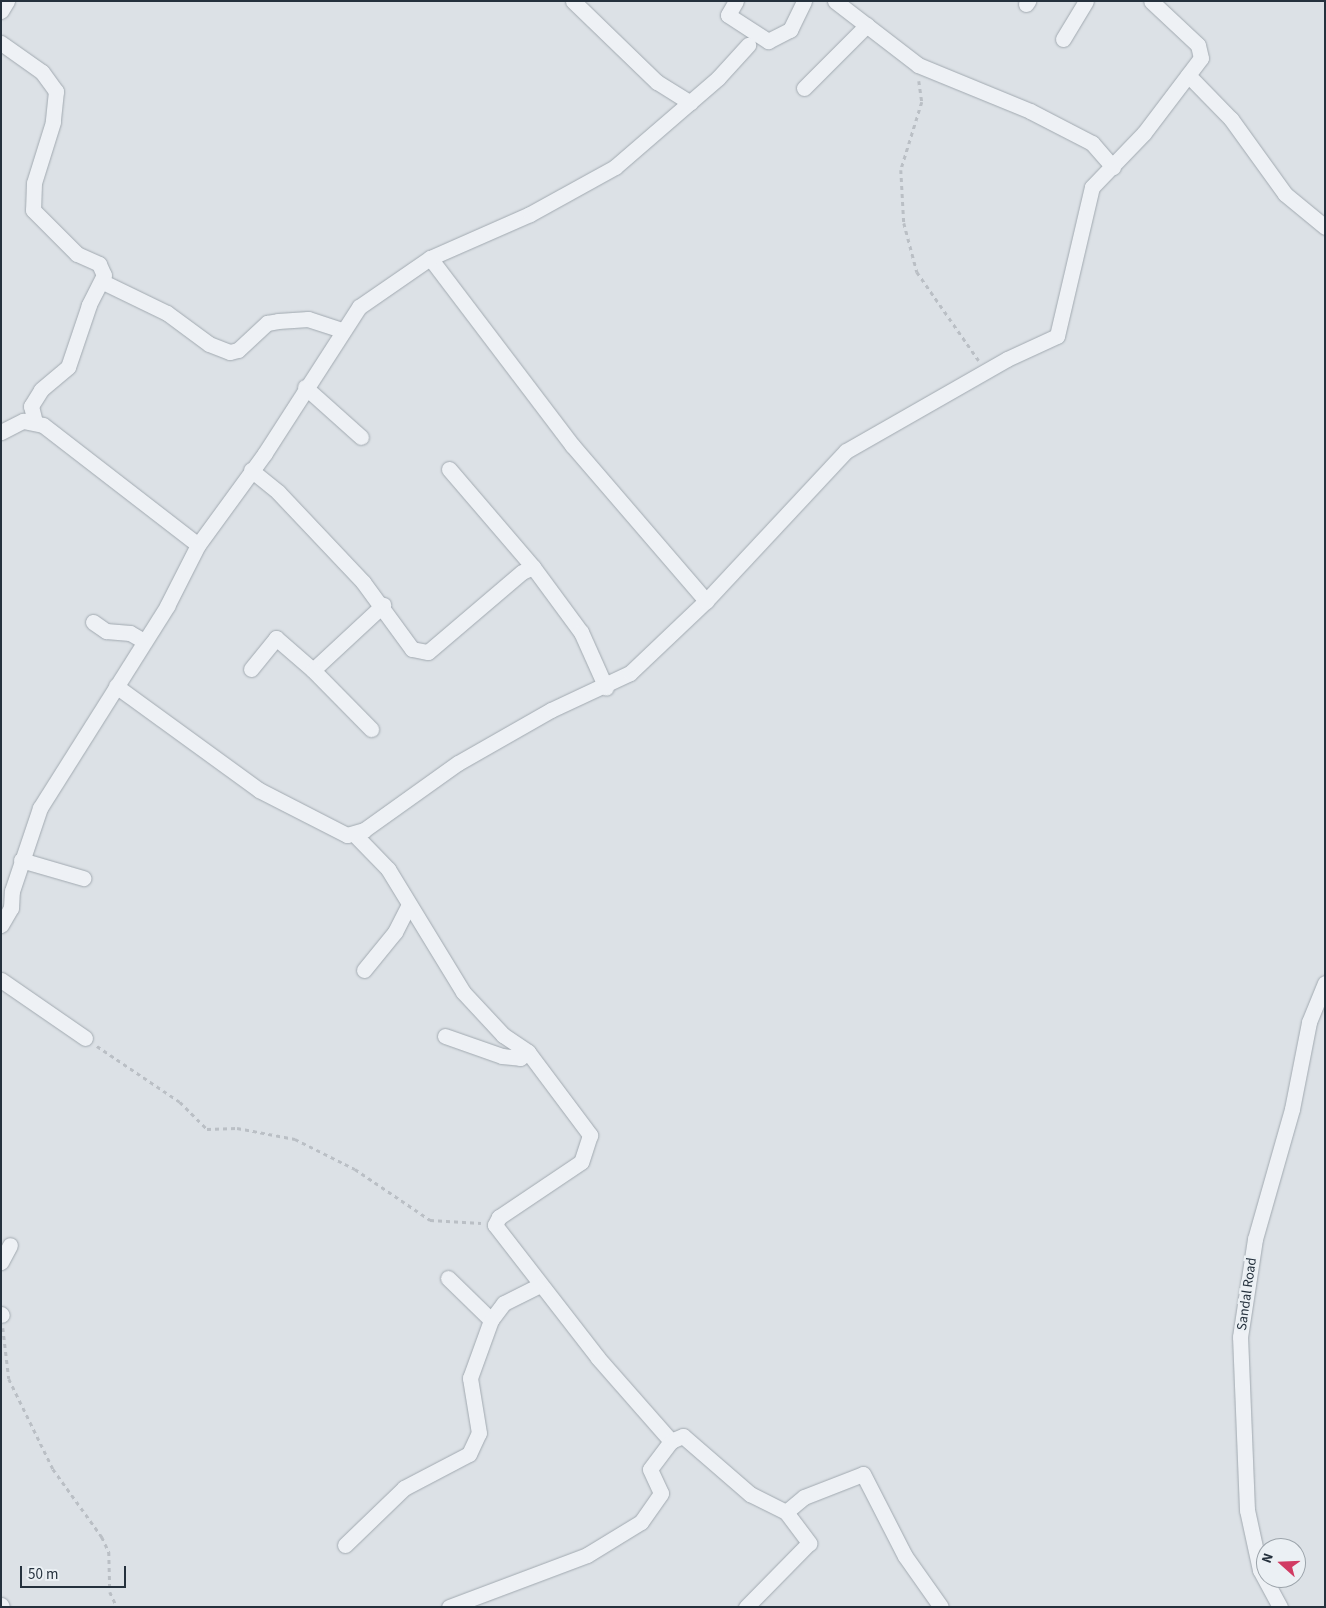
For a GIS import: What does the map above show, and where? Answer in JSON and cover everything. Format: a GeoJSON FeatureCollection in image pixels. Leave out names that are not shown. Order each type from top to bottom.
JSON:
{"type":"FeatureCollection","features":[{"type":"Feature","properties":{"kind":"street"},"geometry":{"type":"LineString","coordinates":[[1,11],[7,1]]}},
{"type":"Feature","properties":{"kind":"street"},"geometry":{"type":"LineString","coordinates":[[573,1],[657,82],[690,103]]}},
{"type":"Feature","properties":{"kind":"street"},"geometry":{"type":"LineString","coordinates":[[736,1],[728,15],[768,41],[790,30],[804,1]]}},
{"type":"Feature","properties":{"kind":"street"},"geometry":{"type":"LineString","coordinates":[[835,1],[918,65],[1030,111],[1092,143],[1113,167]]}},
{"type":"Feature","properties":{"kind":"street"},"geometry":{"type":"LineString","coordinates":[[1064,39],[1086,1]]}},
{"type":"Feature","properties":{"kind":"street"},"geometry":{"type":"LineString","coordinates":[[116,686],[260,790],[334,832],[354,834],[458,763],[551,710],[606,688],[630,673],[706,601],[846,451],[987,372],[1057,336],[1089,194],[1188,75],[1202,50],[1151,1]]}},
{"type":"Feature","properties":{"kind":"street"},"geometry":{"type":"LineString","coordinates":[[804,88],[867,25]]}},
{"type":"Feature","properties":{"kind":"street"},"geometry":{"type":"LineString","coordinates":[[1,43],[42,72],[56,90],[56,108],[34,183],[33,210],[78,254],[103,268],[103,282],[89,305],[68,367],[41,390],[31,406],[35,422]]}},
{"type":"Feature","properties":{"kind":"street"},"geometry":{"type":"LineString","coordinates":[[2,921],[11,908],[21,860],[40,808],[144,641],[198,545],[251,470],[341,330],[379,288],[430,258],[530,214],[615,167],[690,103],[748,45]]}},
{"type":"Feature","properties":{"kind":"street"},"geometry":{"type":"LineString","coordinates":[[1188,75],[1231,119],[1285,194],[1325,227]]}},
{"type":"Feature","properties":{"kind":"street"},"geometry":{"type":"LineString","coordinates":[[430,258],[572,445],[706,601]]}},
{"type":"Feature","properties":{"kind":"street"},"geometry":{"type":"LineString","coordinates":[[103,282],[167,313],[209,344],[230,352],[238,350],[267,323],[308,319],[341,330]]}},
{"type":"Feature","properties":{"kind":"street"},"geometry":{"type":"LineString","coordinates":[[304,387],[360,437]]}},
{"type":"Feature","properties":{"kind":"street"},"geometry":{"type":"LineString","coordinates":[[1,432],[23,421],[35,422],[59,436],[198,545]]}},
{"type":"Feature","properties":{"kind":"street"},"geometry":{"type":"LineString","coordinates":[[449,469],[533,567],[581,632],[606,688]]}},
{"type":"Feature","properties":{"kind":"street"},"geometry":{"type":"LineString","coordinates":[[251,470],[278,492],[383,605],[412,649],[422,654],[522,572],[533,567]]}},
{"type":"Feature","properties":{"kind":"street"},"geometry":{"type":"LineString","coordinates":[[313,670],[383,605]]}},
{"type":"Feature","properties":{"kind":"street"},"geometry":{"type":"LineString","coordinates":[[92,622],[106,631],[130,633],[144,641]]}},
{"type":"Feature","properties":{"kind":"street"},"geometry":{"type":"LineString","coordinates":[[251,669],[276,638],[313,670],[372,729]]}},
{"type":"Feature","properties":{"kind":"street"},"geometry":{"type":"LineString","coordinates":[[354,834],[388,869],[463,992],[503,1035],[528,1052],[553,1090],[587,1130],[591,1142],[581,1162],[495,1223],[540,1285],[672,1441]]}},
{"type":"Feature","properties":{"kind":"street"},"geometry":{"type":"LineString","coordinates":[[21,860],[83,878]]}},
{"type":"Feature","properties":{"kind":"street"},"geometry":{"type":"LineString","coordinates":[[364,970],[395,932],[409,905]]}},
{"type":"Feature","properties":{"kind":"street"},"geometry":{"type":"LineString","coordinates":[[1,980],[85,1038]]}},
{"type":"Feature","properties":{"kind":"street","name":"Sandal Road"},"geometry":{"type":"LineString","coordinates":[[1280,1607],[1260,1570],[1247,1510],[1240,1337],[1255,1239],[1292,1109],[1309,1022],[1325,983]]}},
{"type":"Feature","properties":{"kind":"street"},"geometry":{"type":"LineString","coordinates":[[445,1036],[502,1056],[520,1058],[528,1052]]}},
{"type":"Feature","properties":{"kind":"street"},"geometry":{"type":"LineString","coordinates":[[1,1262],[10,1245]]}},
{"type":"Feature","properties":{"kind":"street"},"geometry":{"type":"LineString","coordinates":[[448,1278],[491,1320]]}},
{"type":"Feature","properties":{"kind":"street"},"geometry":{"type":"LineString","coordinates":[[344,1545],[404,1488],[469,1454],[479,1432],[470,1378],[491,1320],[504,1303],[540,1285]]}},
{"type":"Feature","properties":{"kind":"street"},"geometry":{"type":"LineString","coordinates":[[449,1607],[586,1555],[641,1522],[661,1493],[650,1469],[672,1441],[688,1437],[750,1494],[786,1512],[809,1543],[747,1606]]}},
{"type":"Feature","properties":{"kind":"street"},"geometry":{"type":"LineString","coordinates":[[786,1512],[804,1497],[863,1474],[904,1556],[941,1607]]}},
{"type":"Feature","properties":{"kind":"path"},"geometry":{"type":"LineString","coordinates":[[918,65],[922,102],[901,170],[906,231],[917,272],[987,372]]}},
{"type":"Feature","properties":{"kind":"path"},"geometry":{"type":"LineString","coordinates":[[85,1038],[180,1102],[207,1128],[237,1128],[295,1139],[355,1169],[430,1220],[495,1223]]}},
{"type":"Feature","properties":{"kind":"path"},"geometry":{"type":"LineString","coordinates":[[2,1314],[9,1379],[53,1469],[102,1537],[108,1552],[110,1592],[117,1607]]}}]}
